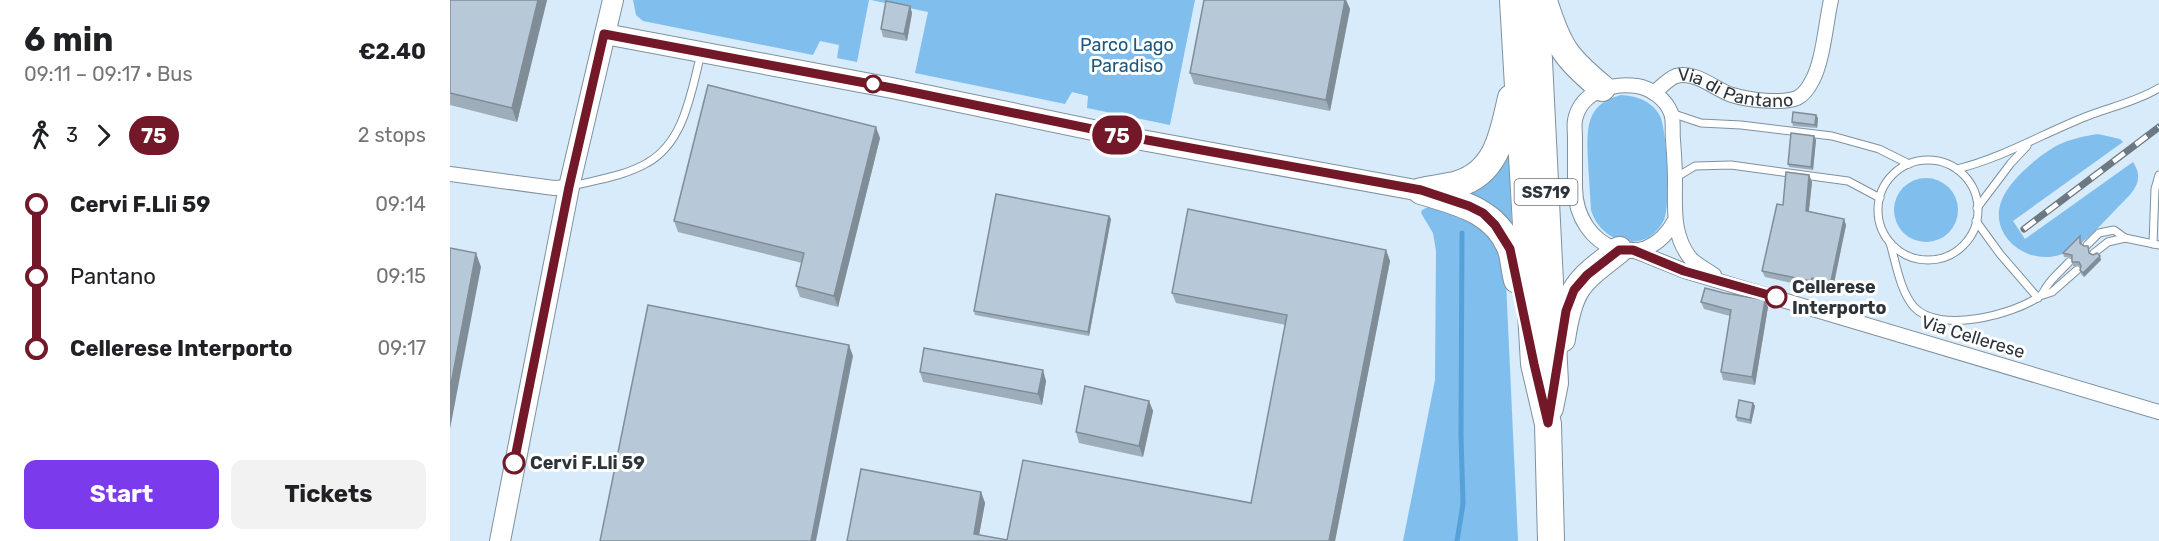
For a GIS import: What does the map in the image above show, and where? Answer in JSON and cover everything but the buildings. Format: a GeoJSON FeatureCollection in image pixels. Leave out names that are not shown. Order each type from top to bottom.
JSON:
{"type":"FeatureCollection","features":[{"type":"Feature","properties":{"kind":"highway","name":"SS719"},"geometry":{"type":"LineString","coordinates":[[1513,0],[1534,364],[1548,423],[1551,541]]}},
{"type":"Feature","properties":{"kind":"highway","name":"SS719"},"geometry":{"type":"LineString","coordinates":[[1536,0],[1555,383],[1548,423]]}},
{"type":"Feature","properties":{"kind":"highway"},"geometry":{"type":"LineString","coordinates":[[1544,0],[1562,50],[1576,67],[1602,88]]}},
{"type":"Feature","properties":{"kind":"highway"},"geometry":{"type":"LineString","coordinates":[[1421,190],[1458,184],[1487,168],[1500,141],[1517,71]]}},
{"type":"Feature","properties":{"kind":"highway"},"geometry":{"type":"LineString","coordinates":[[1421,190],[1483,213],[1502,234],[1510,249],[1534,364]]}},
{"type":"Feature","properties":{"kind":"highway"},"geometry":{"type":"LineString","coordinates":[[1555,383],[1566,311],[1574,290],[1587,275],[1626,250]]}},
{"type":"Feature","properties":{"kind":"highway"},"geometry":{"type":"LineString","coordinates":[[1542,541],[1550,474]]}},
{"type":"Feature","properties":{"kind":"highway"},"geometry":{"type":"LineString","coordinates":[[1550,474],[1564,541]]}},
{"type":"Feature","properties":{"kind":"street"},"geometry":{"type":"LineString","coordinates":[[500,541],[569,187],[613,0]]}},
{"type":"Feature","properties":{"kind":"street","name":"Via di Pantano"},"geometry":{"type":"LineString","coordinates":[[1654,93],[1676,76],[1683,75],[1691,76],[1731,95],[1753,99],[1797,98],[1806,90],[1818,68],[1831,0]]}},
{"type":"Feature","properties":{"kind":"street"},"geometry":{"type":"LineString","coordinates":[[604,34],[702,51],[1136,138],[1421,190]]}},
{"type":"Feature","properties":{"kind":"street","name":"Via di Pantano"},"geometry":{"type":"LineString","coordinates":[[1726,283],[1692,261],[1683,245],[1675,220],[1671,113],[1661,98],[1645,87],[1617,85],[1602,88],[1586,100],[1575,119],[1575,193],[1582,219],[1591,233],[1599,242],[1684,271],[1726,283],[1776,297]]}},
{"type":"Feature","properties":{"kind":"street"},"geometry":{"type":"LineString","coordinates":[[450,174],[554,188],[569,187]]}},
{"type":"Feature","properties":{"kind":"street"},"geometry":{"type":"LineString","coordinates":[[1626,250],[1659,241],[1668,233],[1675,220]]}},
{"type":"Feature","properties":{"kind":"street","name":"Via Cellerese"},"geometry":{"type":"LineString","coordinates":[[1776,297],[2159,412]]}},
{"type":"Feature","properties":{"kind":"lane"},"geometry":{"type":"LineString","coordinates":[[569,187],[621,173],[647,163],[666,148],[677,132],[686,110],[702,51]]}},
{"type":"Feature","properties":{"kind":"lane"},"geometry":{"type":"LineString","coordinates":[[1956,169],[1981,163],[2088,116],[2145,97],[2159,88]]}},
{"type":"Feature","properties":{"kind":"lane"},"geometry":{"type":"LineString","coordinates":[[1671,113],[1701,123],[1762,127],[1832,136],[1879,149],[1909,164]]}},
{"type":"Feature","properties":{"kind":"lane"},"geometry":{"type":"LineString","coordinates":[[1977,208],[2011,163],[2031,142]]}},
{"type":"Feature","properties":{"kind":"lane"},"geometry":{"type":"LineString","coordinates":[[1889,240],[1911,257],[1939,258],[1963,245],[1974,230],[1977,208],[1971,186],[1956,169],[1948,164],[1929,160],[1909,164],[1890,177],[1880,198],[1880,220],[1908,298],[1925,315],[1953,321],[2022,306],[2052,291],[2077,270]]}},
{"type":"Feature","properties":{"kind":"lane"},"geometry":{"type":"LineString","coordinates":[[1675,178],[1695,166],[1731,165],[1848,182],[1880,198]]}},
{"type":"Feature","properties":{"kind":"lane"},"geometry":{"type":"LineString","coordinates":[[2094,253],[2108,242],[2125,238],[2156,244],[2155,189],[2159,175]]}},
{"type":"Feature","properties":{"kind":"lane"},"geometry":{"type":"LineString","coordinates":[[1976,221],[2000,254],[2040,296]]}},
{"type":"Feature","properties":{"kind":"lane"},"geometry":{"type":"LineString","coordinates":[[2086,245],[2103,231],[2116,231],[2125,238]]}},
{"type":"Feature","properties":{"kind":"lane"},"geometry":{"type":"LineString","coordinates":[[2040,296],[2069,262]]}},
{"type":"Feature","properties":{"kind":"green space"},"geometry":{"type":"Polygon","coordinates":[[[633,0],[869,0],[857,62],[837,58],[839,45],[820,41],[813,55],[643,21],[636,15],[633,0]]]}},
{"type":"Feature","properties":{"kind":"green space","name":"Parco Lago Paradiso"},"geometry":{"type":"Polygon","coordinates":[[[871,0],[1195,0],[1170,125],[1087,108],[1088,96],[1072,92],[1065,104],[915,73],[928,12],[871,0]]]}},
{"type":"Feature","properties":{"kind":"green space"},"geometry":{"type":"Polygon","coordinates":[[[1621,95],[1644,100],[1657,111],[1662,124],[1666,151],[1668,185],[1664,220],[1656,231],[1636,242],[1614,238],[1604,231],[1596,222],[1591,210],[1588,151],[1590,120],[1600,105],[1621,95]]]}},
{"type":"Feature","properties":{"kind":"green space"},"geometry":{"type":"Polygon","coordinates":[[[2098,134],[2120,139],[2123,142],[2013,221],[2025,239],[2133,162],[2138,174],[2134,190],[2086,239],[2062,254],[2049,257],[2037,256],[2015,246],[2006,237],[1999,215],[2001,202],[2010,186],[2025,169],[2050,149],[2067,141],[2098,134]]]}},
{"type":"Feature","properties":{"kind":"green space"},"geometry":{"type":"Polygon","coordinates":[[[1509,155],[1512,228],[1461,193],[1509,155]]]}},
{"type":"Feature","properties":{"kind":"green space"},"geometry":{"type":"Polygon","coordinates":[[[1920,178],[1932,178],[1949,187],[1956,198],[1958,210],[1956,222],[1949,233],[1932,242],[1920,242],[1908,237],[1899,228],[1894,216],[1894,204],[1899,192],[1908,183],[1920,178]]]}},
{"type":"Feature","properties":{"kind":"green space"},"geometry":{"type":"Polygon","coordinates":[[[1430,206],[1480,219],[1505,261],[1518,541],[1403,541],[1435,380],[1436,251],[1433,233],[1421,213],[1430,206]]]}},
{"type":"Feature","properties":{"kind":"waterway"},"geometry":{"type":"LineString","coordinates":[[1457,541],[1463,504],[1462,233]]}},
{"type":"Feature","properties":{"kind":"railway"},"geometry":{"type":"LineString","coordinates":[[2024,229],[2159,127]]}},
{"type":"Feature","properties":{"kind":"bus line","name":"75"},"geometry":{"type":"LineString","coordinates":[[514,463],[569,187],[604,34],[892,88],[1136,138],[1421,190],[1469,206],[1483,213],[1495,225],[1510,249],[1548,423],[1566,311],[1574,290],[1587,275],[1619,250],[1633,250],[1684,271],[1776,297]]}},
{"type":"Feature","properties":{"kind":"place","name":"Cellerese Interporto"},"geometry":{"type":"Point","coordinates":[1776,297]}},
{"type":"Feature","properties":{"kind":"place","name":"Cervi F.Lli 59"},"geometry":{"type":"Point","coordinates":[514,463]}}]}
